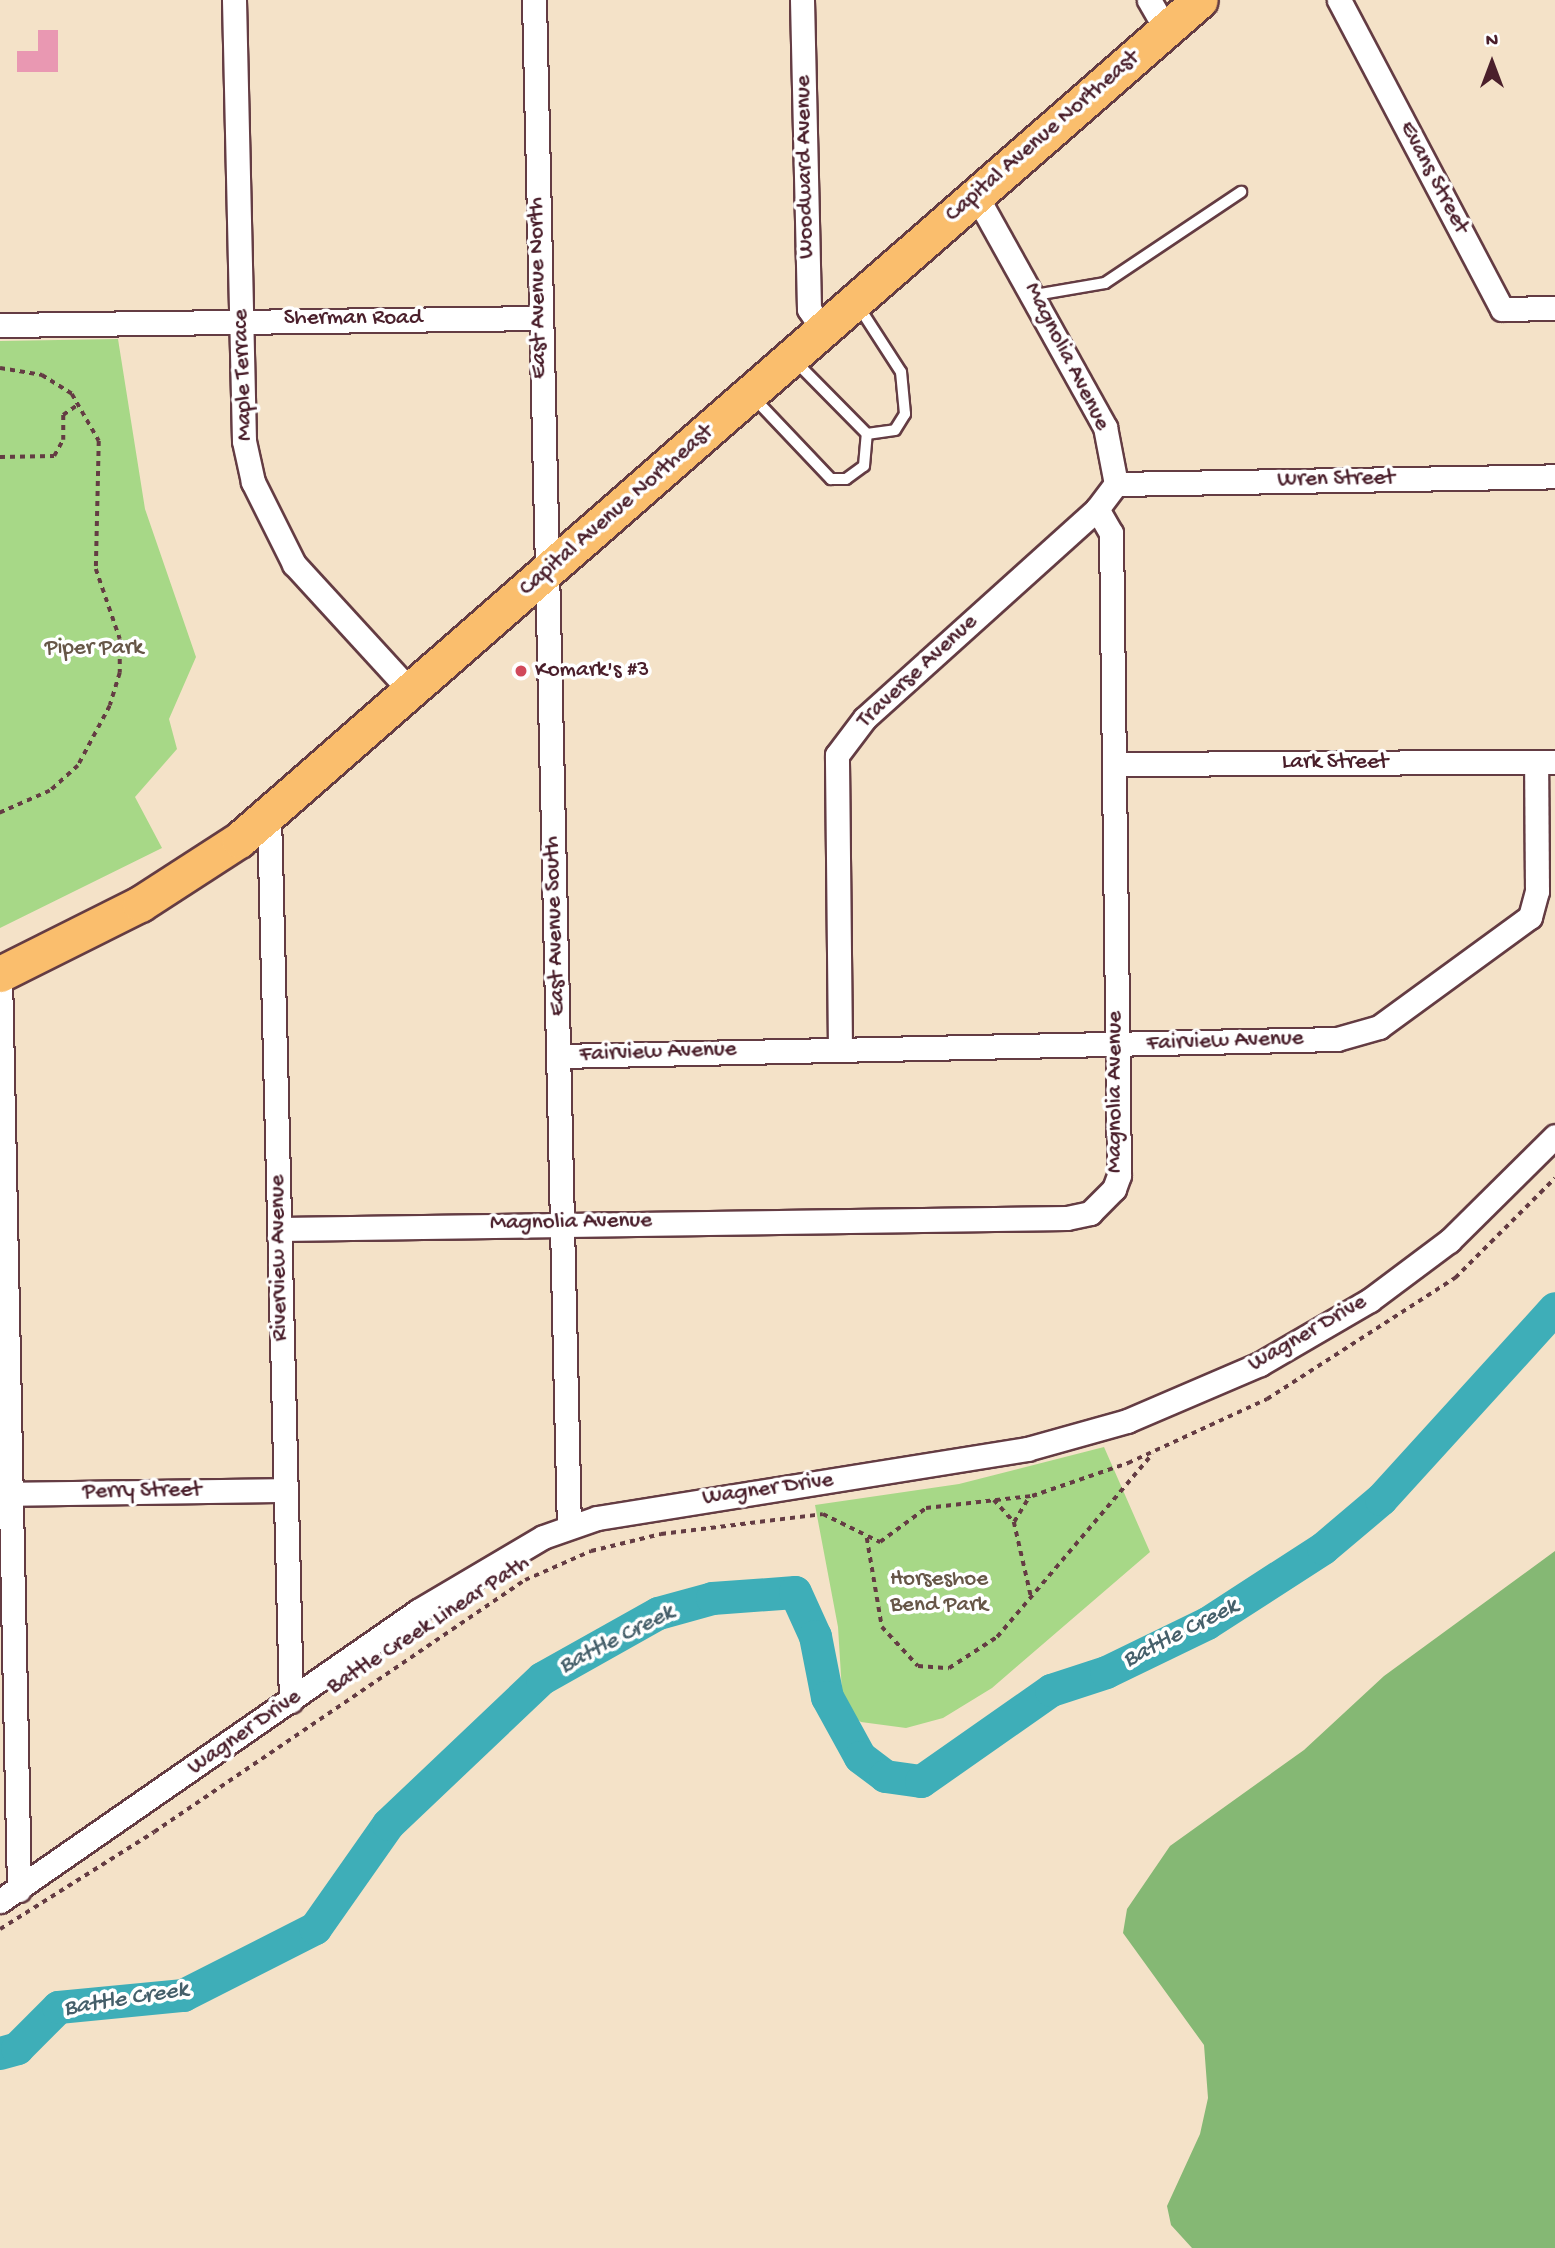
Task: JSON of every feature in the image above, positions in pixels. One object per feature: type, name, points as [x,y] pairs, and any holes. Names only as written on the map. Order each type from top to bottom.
[{"type":"main road","name":"Capital Avenue Northeast","points":[[0,974],[140,904],[269,815],[546,577],[976,195],[1157,14],[1200,0]]},
{"type":"street","name":"Maple Terrace","points":[[234,0],[244,440],[274,532],[294,564],[412,693]]},
{"type":"street","name":"East Avenue North","points":[[534,0],[546,577]]},
{"type":"street","name":"Woodward Avenue","points":[[802,0],[809,309],[824,330]]},
{"type":"street","name":"Evans Street","points":[[1339,0],[1502,309],[1555,308]]},
{"type":"street","name":"Magnolia Avenue","points":[[976,195],[1035,295],[1105,427],[1116,484]]},
{"type":"street","name":"Sherman Road","points":[[0,325],[539,317]]},
{"type":"street","name":"Wren Street","points":[[1116,484],[1555,476]]},
{"type":"street","points":[[1097,509],[1116,484]]},
{"type":"street","name":"Magnolia Avenue","points":[[279,1229],[561,1222],[1067,1218],[1090,1213],[1119,1175],[1111,533],[1097,509]]},
{"type":"street","name":"Traverse Avenue","points":[[840,1048],[837,755],[865,718],[1097,509]]},
{"type":"street","name":"East Avenue South","points":[[546,577],[569,1527]]},
{"type":"street","name":"Lark Street","points":[[1115,764],[1546,762]]},
{"type":"street","name":"Fairview Avenue","points":[[559,1056],[1337,1039],[1379,1027],[1530,917],[1537,891],[1546,762]]},
{"type":"street","name":"Riverview Avenue","points":[[269,815],[290,1701]]},
{"type":"street","points":[[0,974],[10,1895]]},
{"type":"street","name":"Wagner Drive","points":[[10,1895],[418,1611],[569,1527],[1027,1449],[1127,1421],[1260,1364],[1370,1300],[1449,1241],[1555,1136]]},
{"type":"street","name":"Perry Street","points":[[4,1494],[284,1490]]},
{"type":"lane","points":[[1035,295],[1105,284],[1241,192]]},
{"type":"lane","points":[[855,302],[883,338],[906,392],[905,414],[895,430],[867,434]]},
{"type":"lane","points":[[751,394],[831,479],[846,479],[864,466],[867,434],[792,358]]},
{"type":"path","points":[[0,368],[41,376],[79,404],[100,440],[96,569],[120,639],[120,673],[78,766],[50,791],[0,813]]},
{"type":"path","points":[[0,457],[54,456],[63,440],[63,415],[79,404]]},
{"type":"path","points":[[867,1538],[882,1627],[900,1654],[918,1666],[937,1671],[971,1659],[1031,1597],[1154,1452]]},
{"type":"path","points":[[1014,1522],[1030,1496]]},
{"type":"path","points":[[993,1499],[1014,1522],[1031,1597]]},
{"type":"path","name":"Battle Creek Linear Path","points":[[0,1929],[154,1832],[525,1580],[591,1551],[661,1534],[823,1514],[847,1525]]},
{"type":"green space","name":"Piper Park","points":[[118,339],[145,509],[196,657],[169,719],[177,749],[135,797],[162,848],[0,928],[0,341]]},
{"type":"green space","name":"Horseshoe Bend Park","points":[[1104,1447],[1150,1552],[992,1688],[943,1718],[906,1728],[861,1722],[843,1708],[838,1627],[815,1505],[959,1484]]},
{"type":"green space","points":[[1555,1551],[1555,2248],[1192,2248],[1171,2225],[1167,2206],[1200,2134],[1208,2098],[1204,2045],[1123,1933],[1127,1909],[1170,1846],[1304,1750],[1384,1676]]},
{"type":"building","points":[[38,30],[58,30],[58,72],[17,72],[17,51],[38,51]]},
{"type":"waterway","name":"Battle Creek","points":[[0,2053],[17,2048],[58,2007],[183,1995],[315,1928],[388,1824],[542,1678],[658,1613],[712,1598],[795,1592],[815,1636],[827,1697],[860,1757],[885,1776],[921,1781],[1051,1690],[1106,1672],[1207,1623],[1323,1548],[1381,1499],[1555,1308]]},
{"type":"place","name":"Komark's #3","points":[[521,671]]}]
